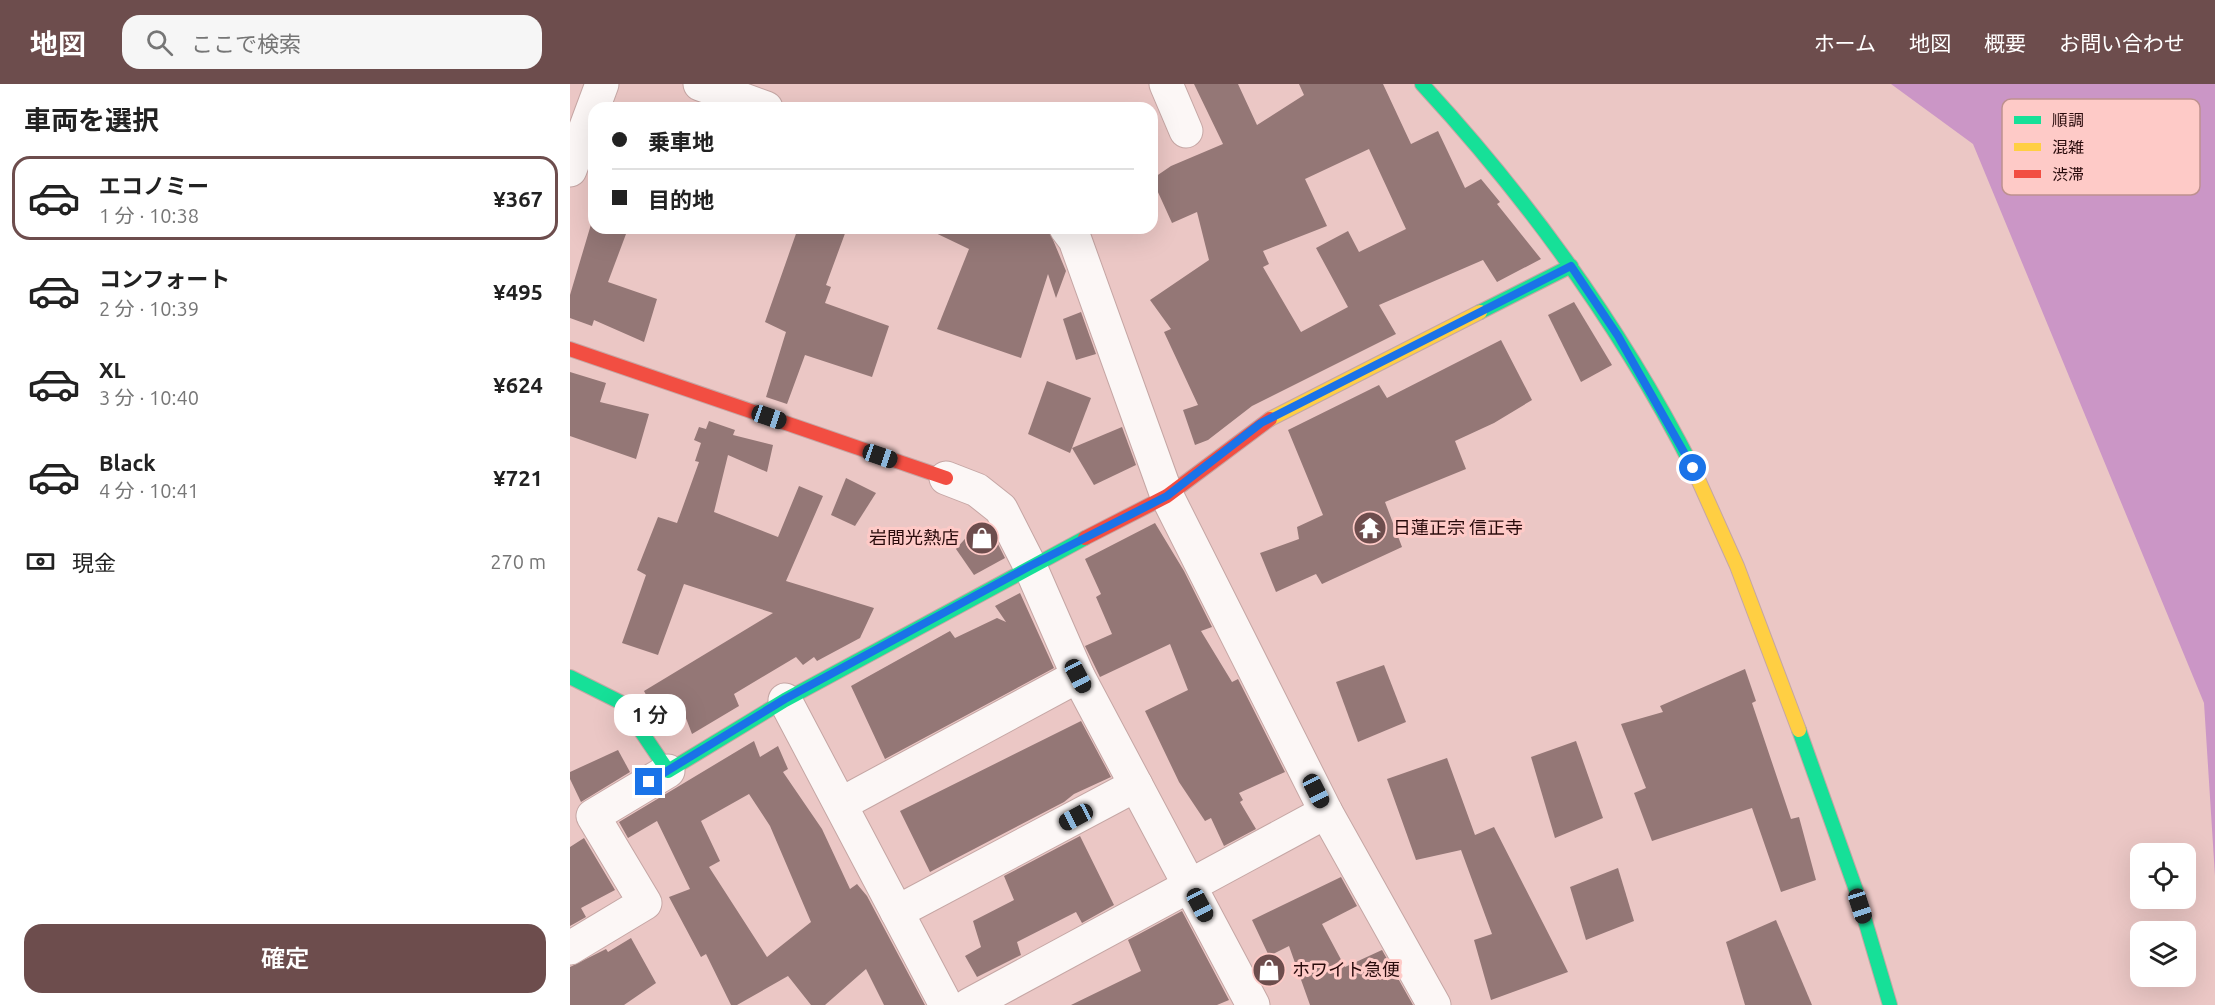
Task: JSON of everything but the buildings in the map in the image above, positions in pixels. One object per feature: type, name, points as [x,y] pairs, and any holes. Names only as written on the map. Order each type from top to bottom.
[{"type":"street","points":[[595,102],[602,84]]},
{"type":"street","points":[[700,84],[750,102]]},
{"type":"street","points":[[1166,84],[1186,131]]},
{"type":"street","points":[[1422,84],[1467,131],[1571,266],[1636,367],[1704,488],[1816,774],[1890,1005]]},
{"type":"street","points":[[570,170],[588,122]]},
{"type":"street","points":[[1070,234],[1075,240],[1167,496],[1326,812],[1434,1005]]},
{"type":"street","points":[[570,948],[645,903],[593,816],[785,699],[1030,566],[1167,496],[1261,423],[1571,266]]},
{"type":"street","points":[[570,349],[946,478],[977,490],[1001,509],[1030,566],[1078,676],[1252,1005]]},
{"type":"street","points":[[841,804],[1078,676]]},
{"type":"street","points":[[570,677],[622,704],[668,771]]},
{"type":"street","points":[[785,699],[946,1005]]},
{"type":"street","points":[[897,912],[1136,785]]},
{"type":"street","points":[[969,1005],[1326,812]]},
{"type":"shaded area","points":[[1891,84],[2215,84],[2215,876],[2204,703],[1973,144]]},
{"type":"traffic: fast","points":[[1422,84],[1499,173],[1571,267],[1635,365],[1693,468]]},
{"type":"traffic: fast","points":[[1480,312],[1571,266]]},
{"type":"traffic: fast","points":[[570,677],[622,703],[668,771],[785,700],[1085,538]]},
{"type":"traffic: fast","points":[[1799,730],[1856,890],[1890,1005]]},
{"type":"traffic: slow","points":[[1270,419],[1480,312]]},
{"type":"traffic: slow","points":[[1693,468],[1737,566],[1799,730]]},
{"type":"traffic: jam","points":[[570,349],[946,478]]},
{"type":"traffic: jam","points":[[1085,538],[1167,496],[1270,419]]},
{"type":"place","name":"日蓮正宗 信正寺","points":[[1370,528]]},
{"type":"place","name":"岩間光熱店","points":[[982,538]]},
{"type":"place","name":"ホワイト急便","points":[[1269,970]]},
{"type":"route","points":[[649,782],[785,699],[1030,566],[1167,496],[1261,423],[1571,266],[1618,336],[1693,468]]}]
